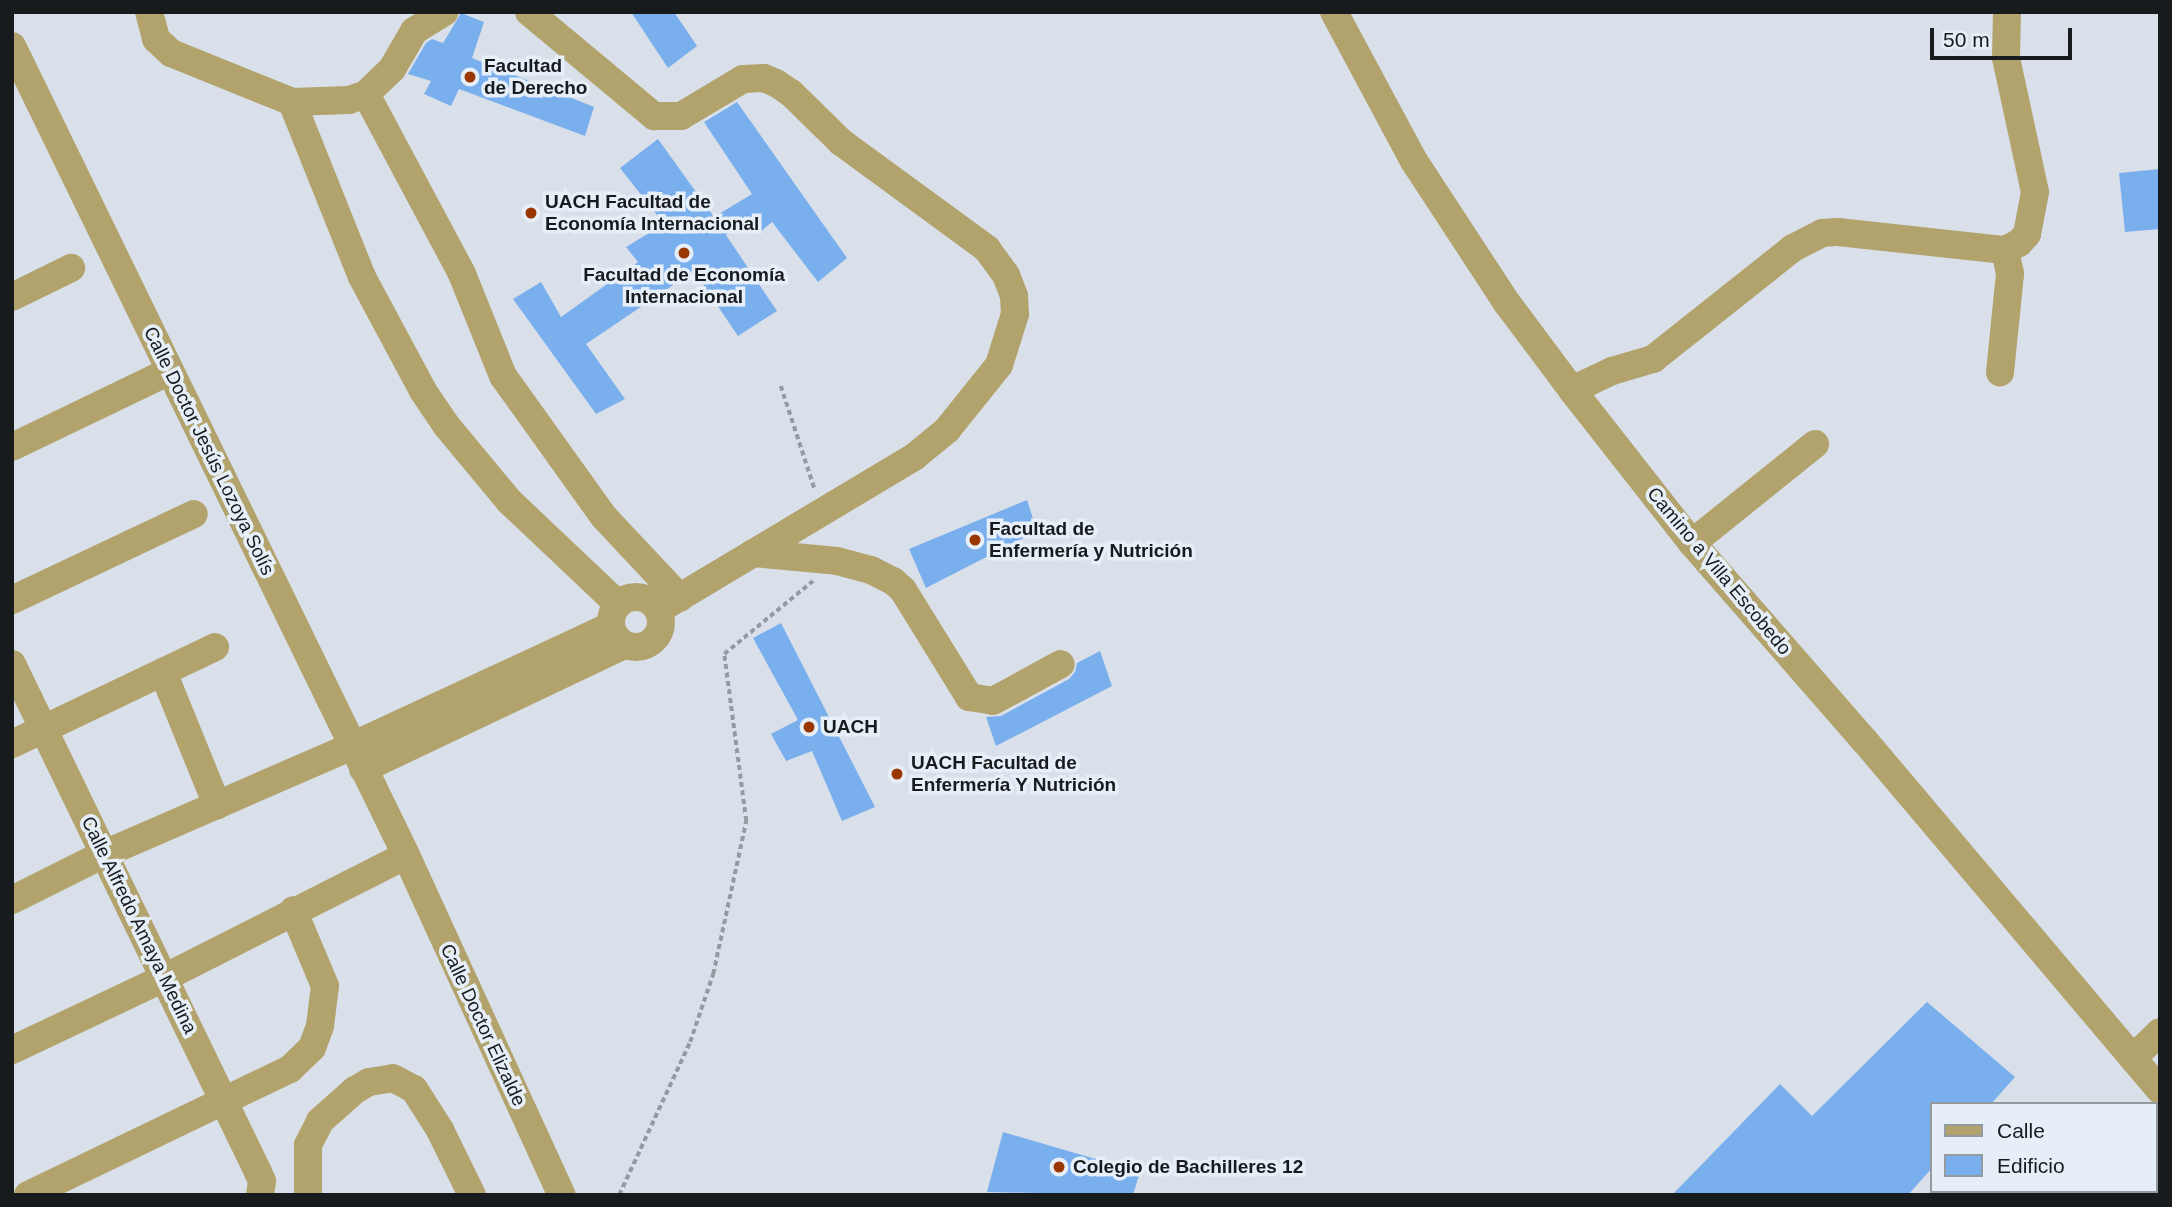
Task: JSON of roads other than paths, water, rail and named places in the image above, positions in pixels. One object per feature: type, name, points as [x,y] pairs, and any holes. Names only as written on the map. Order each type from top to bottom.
[{"type":"street","points":[[149,12],[156,39],[172,53],[292,102],[349,100],[366,94],[392,69],[414,31],[445,12]]},
{"type":"street","points":[[12,900],[104,854],[218,804],[358,757],[618,625],[631,597],[640,597],[654,604],[669,604],[821,510],[914,457],[947,430],[989,382],[1005,351],[1015,314],[1011,286],[999,262],[952,222],[841,142],[791,93],[776,83],[764,78],[743,79],[733,82],[681,116],[654,116],[529,12]]},
{"type":"street","name":"Camino a Villa Escobedo","points":[[1334,12],[1414,161],[1507,303],[1572,390],[1692,543],[1864,740],[2160,1090]]},
{"type":"street","points":[[1572,390],[1612,371],[1653,359],[1793,248],[1822,233],[1859,232],[2005,250],[2019,243],[2027,234],[2035,192],[2006,58],[2007,12]]},
{"type":"street","name":"Calle Doctor Jesús Lozoya Solís","points":[[12,46],[405,855]]},
{"type":"street","points":[[366,94],[462,274],[503,376],[669,604]]},
{"type":"street","points":[[292,102],[362,276],[423,391],[446,425],[509,501],[640,647],[654,640],[669,604]]},
{"type":"street","points":[[2000,372],[2010,274],[2005,250]]},
{"type":"street","points":[[12,298],[71,268]]},
{"type":"street","points":[[12,447],[170,371]]},
{"type":"street","points":[[1692,543],[1815,444]]},
{"type":"street","points":[[12,600],[194,514]]},
{"type":"street","points":[[753,553],[838,561],[886,576],[903,590],[969,697],[993,701],[1061,664]]},
{"type":"street","points":[[12,744],[215,648]]},
{"type":"street","name":"Calle Alfredo Amaya Medina","points":[[12,664],[258,1172],[261,1191]]},
{"type":"street","points":[[163,672],[218,804]]},
{"type":"street","points":[[12,1050],[164,978],[405,855]]},
{"type":"street","name":"Calle Doctor Elizalde","points":[[405,855],[562,1195]]},
{"type":"street","points":[[28,1195],[290,1069],[312,1048],[324,1008],[324,978],[293,910]]},
{"type":"street","points":[[2133,1058],[2160,1032]]},
{"type":"street","points":[[308,1195],[308,1145],[320,1121],[355,1090],[369,1082],[393,1078],[414,1088],[440,1130],[472,1195]]},
{"type":"place","name":"Facultad de Derecho","points":[[470,77]]},
{"type":"place","name":"UACH Facultad de Economía Internacional","points":[[531,213]]},
{"type":"place","name":"Facultad de Economía Internacional","points":[[684,253]]},
{"type":"place","name":"Facultad de Enfermería y Nutrición","points":[[975,540]]},
{"type":"place","name":"UACH","points":[[809,727]]},
{"type":"place","name":"UACH Facultad de Enfermería Y Nutrición","points":[[897,774]]},
{"type":"place","name":"Colegio de Bachilleres 12","points":[[1059,1167]]}]
